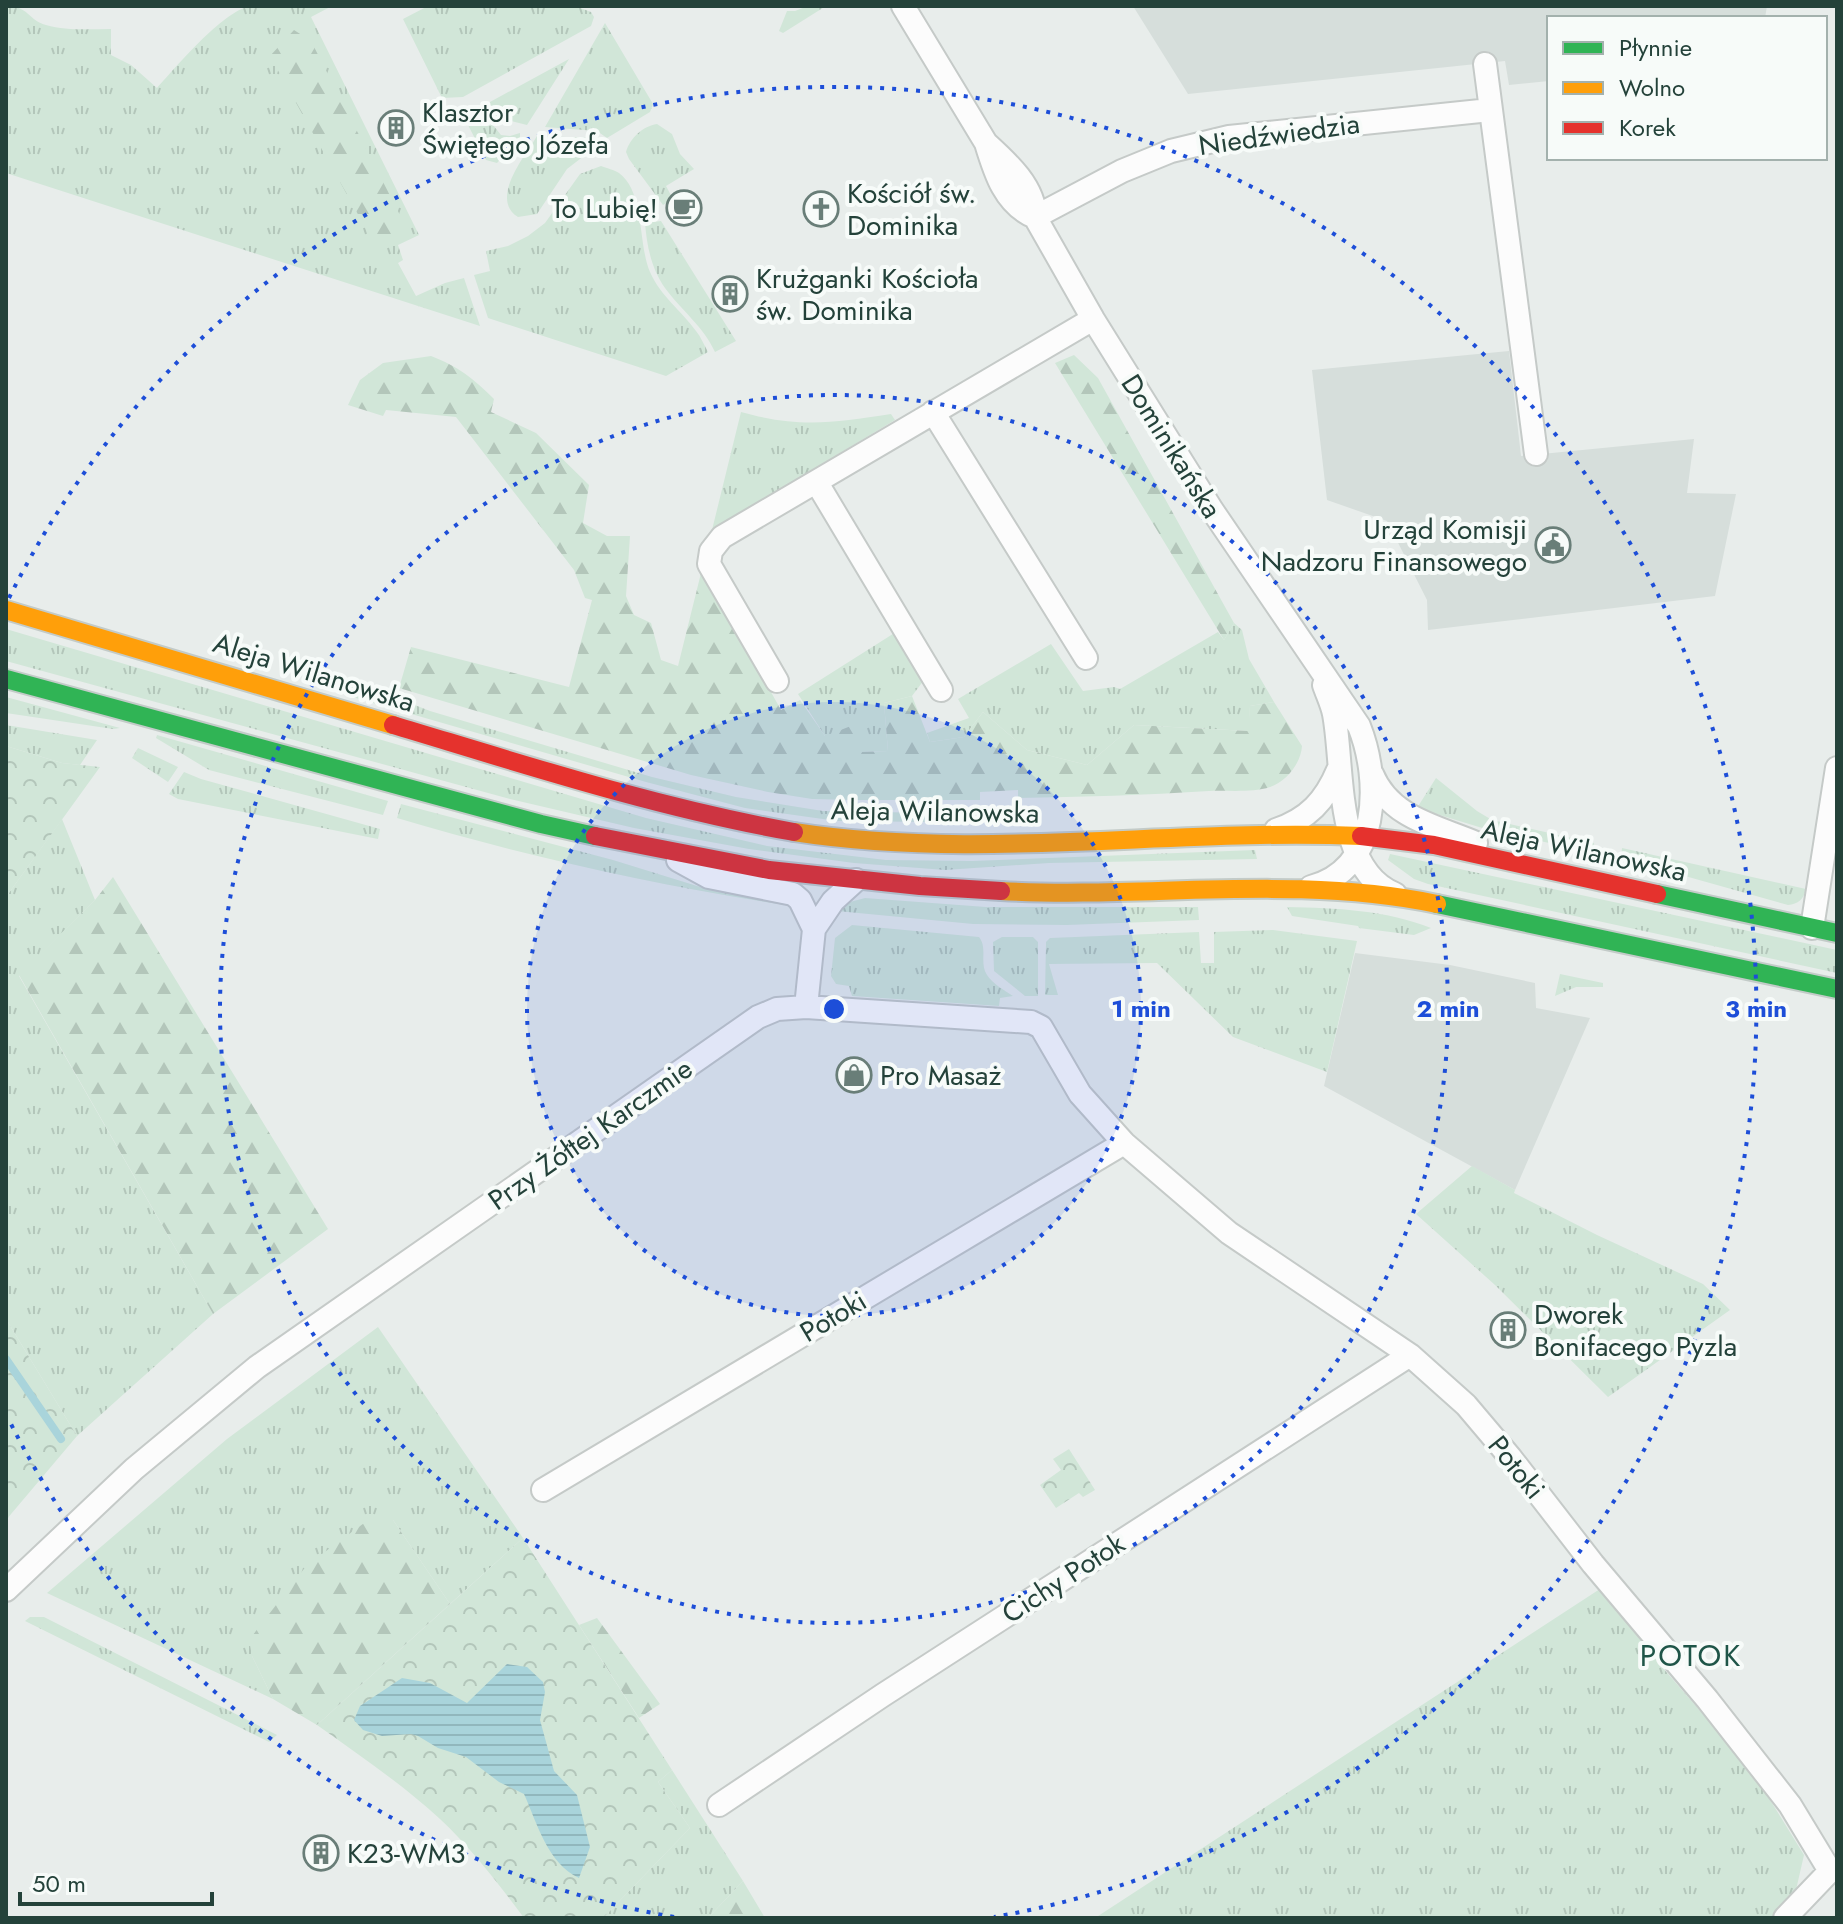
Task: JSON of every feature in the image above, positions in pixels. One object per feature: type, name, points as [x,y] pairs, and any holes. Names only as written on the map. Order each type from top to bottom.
[{"type":"main road","name":"Aleja Wilanowska","points":[[6,610],[617,792],[707,816],[822,838],[904,844],[995,844],[1266,834],[1358,842],[1418,842],[1837,933]]},
{"type":"main road","points":[[6,679],[541,824],[769,870],[856,880],[1022,892],[1295,889],[1407,898],[1837,989]]},
{"type":"street","name":"Dominikańska","points":[[903,6],[986,143],[993,167],[1010,200],[1020,211],[1035,217],[1093,319],[1212,510],[1359,726],[1368,752],[1371,801],[1358,842]]},
{"type":"street","points":[[1485,64],[1536,454]]},
{"type":"street","name":"Niedźwiedzia","points":[[1035,217],[1122,171],[1171,151],[1229,137],[1490,110]]},
{"type":"street","points":[[777,681],[709,564],[711,551],[722,537],[1093,319]]},
{"type":"street","points":[[933,412],[1086,658]]},
{"type":"street","points":[[817,483],[941,690]]},
{"type":"street","name":"Dominikańska","points":[[1319,668],[1334,714],[1338,770],[1358,842],[1376,883],[1407,898]]},
{"type":"street","points":[[1812,928],[1837,768]]},
{"type":"street","name":"Dominikańska","points":[[1370,769],[1378,789],[1404,814],[1512,862]]},
{"type":"street","points":[[1266,834],[1295,822],[1322,802],[1338,770]]},
{"type":"street","points":[[1295,889],[1320,885],[1342,873],[1358,842]]},
{"type":"street","points":[[667,851],[709,877],[793,894],[800,900],[814,929]]},
{"type":"street","points":[[806,1007],[814,929],[833,901],[856,880]]},
{"type":"street","name":"Potoki","points":[[806,1007],[1036,1023],[1050,1039],[1080,1094],[1124,1143],[1229,1233],[1410,1355],[1466,1405],[1593,1564],[1707,1699],[1790,1805],[1833,1870]]},
{"type":"street","name":"Przy Żółtej Karczmie","points":[[6,1590],[134,1469],[257,1367],[758,1017],[777,1009],[806,1007]]},
{"type":"street","name":"Potoki","points":[[543,1490],[1124,1143]]},
{"type":"street","name":"Cichy Potok","points":[[719,1805],[938,1659],[1410,1355]]},
{"type":"street","points":[[1785,1918],[1833,1870]]},
{"type":"shaded area","points":[[1133,6],[1767,6],[1765,16],[1547,16],[1547,81],[1509,85],[1505,61],[1188,94]]},
{"type":"shaded area","points":[[1509,351],[1521,456],[1694,439],[1687,493],[1736,494],[1715,596],[1428,630],[1427,600],[1387,521],[1327,500],[1312,370]]},
{"type":"shaded area","points":[[1355,953],[1450,965],[1535,983],[1536,1008],[1590,1018],[1515,1190],[1324,1086]]},
{"type":"green space","points":[[268,4],[332,6],[311,17],[419,235],[398,245],[403,260],[398,263],[416,296],[464,278],[480,326],[6,173],[6,6],[19,8],[40,23],[54,27],[111,29],[111,55],[131,65],[157,88],[200,41],[239,10]]},
{"type":"green space","points":[[428,6],[575,6],[591,12],[594,17],[591,26],[463,97],[442,98],[403,19]]},
{"type":"green space","points":[[826,6],[783,33],[779,31],[787,11]]},
{"type":"green space","points":[[605,23],[653,104],[650,112],[607,138],[597,131],[545,127]]},
{"type":"green space","points":[[294,30],[311,41],[404,223],[391,243],[375,245],[270,56]]},
{"type":"green space","points":[[569,59],[527,125],[479,113],[479,108]]},
{"type":"green space","points":[[472,119],[493,125],[501,135],[520,133],[520,138],[497,163],[486,160],[468,125]]},
{"type":"green space","points":[[657,124],[672,134],[680,154],[694,169],[666,186],[673,199],[663,205],[626,152],[638,134]]},
{"type":"green space","points":[[537,136],[596,138],[602,142],[567,169],[537,214],[518,217],[510,209],[508,189]]},
{"type":"green space","points":[[601,166],[617,172],[627,182],[637,206],[650,272],[660,289],[698,333],[708,352],[666,376],[488,318],[474,275],[490,271],[486,251],[508,246],[528,236],[545,223],[580,174]]},
{"type":"green space","points":[[661,221],[736,341],[715,352],[656,273],[645,223]]},
{"type":"green space","points":[[1074,355],[1098,378],[1234,623],[1224,640],[1055,363]]},
{"type":"green space","points":[[431,356],[472,379],[494,399],[491,412],[536,433],[589,485],[583,523],[607,536],[630,536],[626,596],[634,615],[651,623],[661,660],[678,666],[702,569],[781,710],[800,700],[825,736],[851,726],[861,752],[888,751],[884,703],[912,696],[930,742],[964,737],[983,712],[1027,750],[1087,765],[1134,725],[1248,731],[1250,706],[1274,702],[1302,746],[1299,759],[1282,780],[1255,790],[1018,798],[1018,790],[980,792],[980,800],[812,799],[691,775],[399,688],[411,647],[569,687],[592,600],[585,598],[574,570],[456,417],[386,410],[383,416],[348,405],[360,380],[383,363]]},
{"type":"green space","points":[[741,412],[798,422],[833,422],[891,414],[895,420],[712,530]]},
{"type":"green space","points":[[1234,623],[1242,630],[1249,659],[1274,702],[1250,706],[1249,731],[1134,725],[1087,765],[1027,750],[983,712],[964,737],[930,742],[927,733],[969,718],[958,699],[1051,644],[1083,691],[1120,689],[1218,632],[1224,640]]},
{"type":"green space","points":[[6,629],[646,818],[767,846],[886,860],[972,861],[1255,850],[1257,859],[1049,863],[945,870],[854,863],[749,849],[634,828],[510,799],[6,661]]},
{"type":"green space","points":[[896,632],[924,680],[912,696],[884,703],[888,751],[861,752],[825,736],[798,694]]},
{"type":"green space","points":[[344,677],[430,711],[652,777],[736,797],[823,811],[933,813],[931,822],[837,821],[745,808],[356,698],[342,689]]},
{"type":"green space","points":[[6,697],[120,728],[6,713]]},
{"type":"green space","points":[[6,725],[97,740],[80,765],[62,763],[6,746]]},
{"type":"green space","points":[[157,735],[388,801],[383,815],[209,770],[156,738]]},
{"type":"green space","points":[[6,746],[62,763],[100,767],[6,897]]},
{"type":"green space","points":[[138,748],[178,767],[168,782],[132,758]]},
{"type":"green space","points":[[184,772],[380,829],[378,839],[178,799],[169,794]]},
{"type":"green space","points":[[1436,778],[1492,820],[1594,843],[1593,850],[1492,831],[1417,808]]},
{"type":"green space","points":[[401,804],[613,860],[710,890],[785,901],[791,906],[641,879],[495,845],[397,818]]},
{"type":"green space","points":[[62,819],[95,900],[19,976],[213,1314],[77,1436],[6,1319],[6,897]]},
{"type":"green space","points":[[1622,848],[1806,889],[1800,900],[1788,905],[1621,858]]},
{"type":"green space","points":[[1390,854],[1837,950],[1837,973],[1428,884],[1414,879],[1388,860]]},
{"type":"green space","points":[[113,877],[328,1229],[213,1314],[19,975],[95,900]]},
{"type":"green space","points":[[865,898],[986,907],[1198,907],[1199,920],[1067,925],[973,924],[837,911],[850,902]]},
{"type":"green space","points":[[1287,907],[1378,914],[1431,928],[1414,935],[1359,928],[1292,916]]},
{"type":"green space","points":[[852,925],[979,937],[987,975],[1013,996],[1000,998],[999,1006],[852,996],[849,986],[836,984],[831,976],[835,938]]},
{"type":"green space","points":[[1273,930],[1357,941],[1327,1072],[1233,1037],[1157,963],[1049,964],[1058,995],[1045,995],[1046,942],[1050,938],[1199,932],[1201,963],[1214,963],[1214,932]]},
{"type":"green space","points":[[1002,937],[1033,937],[1038,942],[1038,996],[1025,996],[994,971],[993,942]]},
{"type":"green space","points":[[1560,974],[1603,983],[1603,987],[1576,987],[1555,996]]},
{"type":"green space","points":[[1472,1166],[1515,1190],[1514,1193],[1703,1284],[1730,1310],[1608,1397],[1495,1285],[1416,1214]]},
{"type":"green space","points":[[6,1319],[77,1436],[6,1520]]},
{"type":"green space","points":[[378,1327],[523,1538],[450,1604],[393,1520],[252,1656],[273,1699],[47,1593],[227,1439]]},
{"type":"green space","points":[[1069,1449],[1095,1490],[1083,1497],[1079,1493],[1056,1508],[1040,1485],[1061,1470],[1053,1459]]},
{"type":"green space","points":[[371,1518],[393,1520],[450,1604],[317,1725],[273,1699],[252,1656],[249,1640],[307,1565]]},
{"type":"green space","points":[[523,1538],[672,1770],[658,1782],[690,1828],[603,1918],[524,1918],[474,1854],[440,1819],[317,1725]]},
{"type":"green space","points":[[1603,1587],[1662,1667],[1767,1795],[1804,1855],[1796,1890],[1771,1918],[1095,1918]]},
{"type":"green space","points":[[30,1617],[44,1617],[277,1735],[269,1742],[25,1621]]},
{"type":"green space","points":[[597,1618],[660,1704],[639,1718],[579,1625]]},
{"type":"green space","points":[[672,1770],[743,1881],[708,1918],[603,1918],[690,1828],[658,1782]]},
{"type":"green space","points":[[743,1881],[765,1918],[708,1918]]},
{"type":"water","points":[[507,1664],[527,1667],[543,1682],[545,1692],[540,1720],[554,1771],[577,1795],[590,1847],[579,1878],[568,1872],[551,1853],[524,1794],[499,1782],[466,1757],[438,1748],[418,1736],[382,1736],[363,1730],[354,1720],[360,1706],[402,1678],[430,1683],[467,1703]]},
{"type":"waterway","points":[[6,1359],[61,1439]]},
{"type":"traffic: fast","points":[[6,679],[595,836]]},
{"type":"traffic: fast","points":[[1657,894],[1837,933]]},
{"type":"traffic: fast","points":[[1437,904],[1837,989]]},
{"type":"traffic: slow","points":[[6,610],[393,725]]},
{"type":"traffic: slow","points":[[794,832],[935,844],[1219,836],[1361,836]]},
{"type":"traffic: slow","points":[[1001,891],[1329,890],[1437,904]]},
{"type":"traffic: jam","points":[[393,725],[642,798],[794,832]]},
{"type":"traffic: jam","points":[[595,836],[769,870],[1001,891]]},
{"type":"traffic: jam","points":[[1361,836],[1434,845],[1657,894]]},
{"type":"place","name":"Klasztor Świętego Józefa","points":[[396,128]]},
{"type":"place","name":"To Lubię!","points":[[684,208]]},
{"type":"place","name":"Kościół św. Dominika","points":[[821,209]]},
{"type":"place","name":"Krużganki Kościoła św. Dominika","points":[[730,294]]},
{"type":"place","name":"Urząd Komisji Nadzoru Finansowego","points":[[1553,545]]},
{"type":"place","name":"Pro Masaż","points":[[854,1075]]},
{"type":"place","name":"Dworek Bonifacego Pyzla","points":[[1508,1330]]},
{"type":"place","name":"K23-WM3","points":[[321,1853]]},
{"type":"district","name":"POTOK","points":[[1691,1656]]}]
